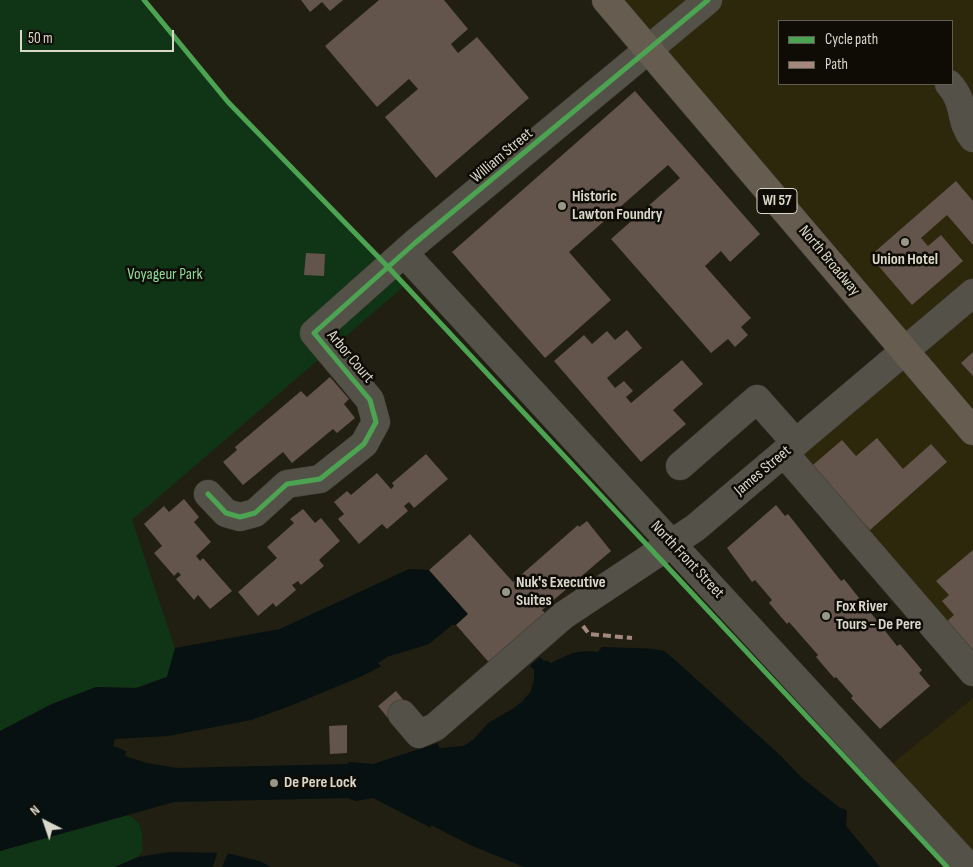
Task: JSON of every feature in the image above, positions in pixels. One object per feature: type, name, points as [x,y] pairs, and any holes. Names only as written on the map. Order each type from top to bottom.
[{"type":"main road","name":"North Broadway","points":[[606,0],[973,432]]},
{"type":"street","name":"William Street","points":[[314,334],[404,253],[708,0]]},
{"type":"street","points":[[951,85],[959,95],[966,129],[973,138]]},
{"type":"street","name":"North Front Street","points":[[404,253],[969,867]]},
{"type":"street","name":"James Street","points":[[402,714],[419,734],[435,727],[539,636],[592,595],[695,528],[973,293]]},
{"type":"street","name":"Arbor Court","points":[[208,494],[226,513],[240,517],[255,513],[287,484],[320,479],[364,444],[376,422],[370,400],[314,334]]},
{"type":"street","points":[[680,466],[757,399],[790,448],[864,545],[973,672]]},
{"type":"shaded area","points":[[606,0],[973,0],[973,672],[784,453],[905,351]]},
{"type":"shaded area","points":[[409,569],[429,570],[468,614],[456,625],[463,633],[451,636],[426,653],[390,659],[382,666],[360,677],[251,720],[168,736],[115,739],[113,746],[126,751],[125,756],[147,763],[177,768],[347,764],[349,762],[373,764],[438,743],[440,748],[466,745],[488,723],[522,702],[531,690],[533,670],[530,666],[540,657],[544,661],[578,651],[606,646],[648,648],[664,651],[721,697],[801,775],[847,811],[846,826],[880,867],[520,867],[470,848],[373,798],[356,801],[347,798],[174,802],[0,851],[0,731],[52,704],[96,687],[136,688],[167,677],[175,648],[280,629]]},
{"type":"shaded area","points":[[973,698],[973,867],[882,772]]},
{"type":"shaded area","points":[[170,852],[227,853],[284,867],[115,867],[138,857]]},
{"type":"green space","name":"Voyageur Park","points":[[0,0],[144,0],[228,102],[388,267],[403,287],[132,520],[175,648],[167,677],[136,688],[96,687],[52,704],[0,731]]},
{"type":"green space","points":[[128,815],[137,821],[140,826],[143,851],[138,857],[115,867],[0,867],[0,851]]},
{"type":"pier","points":[[452,625],[456,625],[464,635],[452,638],[426,655],[391,661],[383,668],[378,663],[387,657],[429,644]]},
{"type":"pier","points":[[599,643],[665,649],[723,695],[760,728],[803,773],[849,809],[840,808],[801,777],[781,756],[663,649],[602,647],[598,652],[572,653],[551,663],[540,657],[541,655],[544,657],[558,656],[584,645]]},
{"type":"pier","points":[[530,666],[534,670],[534,680],[530,693],[514,708],[488,723],[474,739],[463,746],[440,748],[438,744],[440,743],[446,746],[464,743],[486,721],[520,700],[528,689]]},
{"type":"pier","points":[[431,825],[470,845],[524,867],[512,867],[469,850],[430,829]]},
{"type":"pier","points":[[218,850],[263,853],[287,867],[271,867],[260,861],[228,853],[222,867],[213,867]]},
{"type":"building","points":[[301,0],[343,0],[330,11],[322,2],[310,12]]},
{"type":"building","points":[[379,0],[444,0],[468,29],[451,44],[458,53],[477,37],[529,98],[436,178],[385,117],[418,89],[409,79],[377,107],[325,46]]},
{"type":"building","name":"Historic Lawton Foundry","points":[[635,91],[760,234],[730,262],[721,251],[705,266],[751,318],[741,327],[748,335],[735,347],[728,339],[711,353],[611,239],[680,178],[668,165],[569,252],[611,300],[545,358],[452,252]]},
{"type":"building","name":"Union Hotel","points":[[956,181],[973,201],[973,245],[947,215],[921,238],[928,246],[941,235],[963,261],[912,305],[870,256]]},
{"type":"building","points":[[306,253],[325,254],[324,276],[304,275]]},
{"type":"building","points":[[627,330],[642,348],[607,378],[615,388],[624,381],[633,391],[626,397],[631,403],[682,360],[703,384],[673,410],[686,424],[641,462],[554,361],[584,335],[592,344],[607,331],[615,340]]},
{"type":"building","points":[[973,352],[973,376],[961,363]]},
{"type":"building","points":[[330,377],[349,399],[344,404],[355,418],[337,433],[333,429],[292,463],[283,452],[243,485],[223,462],[237,450],[235,447],[301,391],[307,397]]},
{"type":"building","points":[[877,438],[903,469],[931,444],[947,462],[870,530],[853,512],[848,517],[807,470],[842,440],[856,456]]},
{"type":"building","points":[[426,454],[448,479],[414,508],[409,502],[404,506],[408,511],[387,529],[382,524],[359,544],[338,519],[344,514],[334,502],[347,491],[351,495],[377,473],[391,489],[394,486],[392,483]]},
{"type":"building","points":[[184,499],[199,517],[194,522],[211,542],[196,556],[200,561],[203,558],[232,591],[210,609],[198,595],[194,600],[176,579],[181,575],[178,572],[174,576],[154,553],[162,546],[144,524],[164,506],[169,512]]},
{"type":"building","name":"Fox River Tours - De Pere","points":[[776,505],[785,516],[788,514],[841,581],[844,579],[897,646],[900,644],[922,670],[919,673],[930,686],[880,729],[851,698],[853,696],[816,657],[818,655],[789,622],[787,624],[769,603],[772,600],[755,580],[752,582],[727,548]]},
{"type":"building","points":[[303,509],[315,523],[321,518],[340,541],[319,560],[324,566],[301,585],[298,581],[292,585],[296,590],[276,607],[273,603],[258,616],[238,592],[277,558],[267,547],[294,523],[290,519]]},
{"type":"building","name":"Nuk's Executive Suites","points":[[587,521],[611,551],[542,610],[550,618],[493,667],[456,625],[468,614],[429,570],[470,534],[513,582],[578,525],[579,527]]},
{"type":"building","points":[[973,550],[973,660],[959,642],[963,639],[947,621],[954,615],[942,601],[949,595],[936,581]]},
{"type":"building","points":[[396,691],[410,708],[392,723],[378,706]]},
{"type":"building","points":[[347,725],[347,753],[330,754],[329,726]]},
{"type":"marked path","points":[[583,626],[589,634],[632,638]]},
{"type":"cycle path","points":[[144,0],[228,102],[388,267],[947,867]]},
{"type":"cycle path","points":[[208,494],[226,513],[240,517],[255,513],[287,484],[320,479],[364,444],[376,422],[370,400],[314,333],[415,243],[708,0]]},
{"type":"place","name":"Historic Lawton Foundry","points":[[562,206]]},
{"type":"place","name":"Union Hotel","points":[[905,242]]},
{"type":"place","name":"Nuk's Executive Suites","points":[[506,592]]},
{"type":"place","name":"Fox River Tours - De Pere","points":[[826,616]]},
{"type":"place","name":"De Pere Lock","points":[[274,783]]}]
